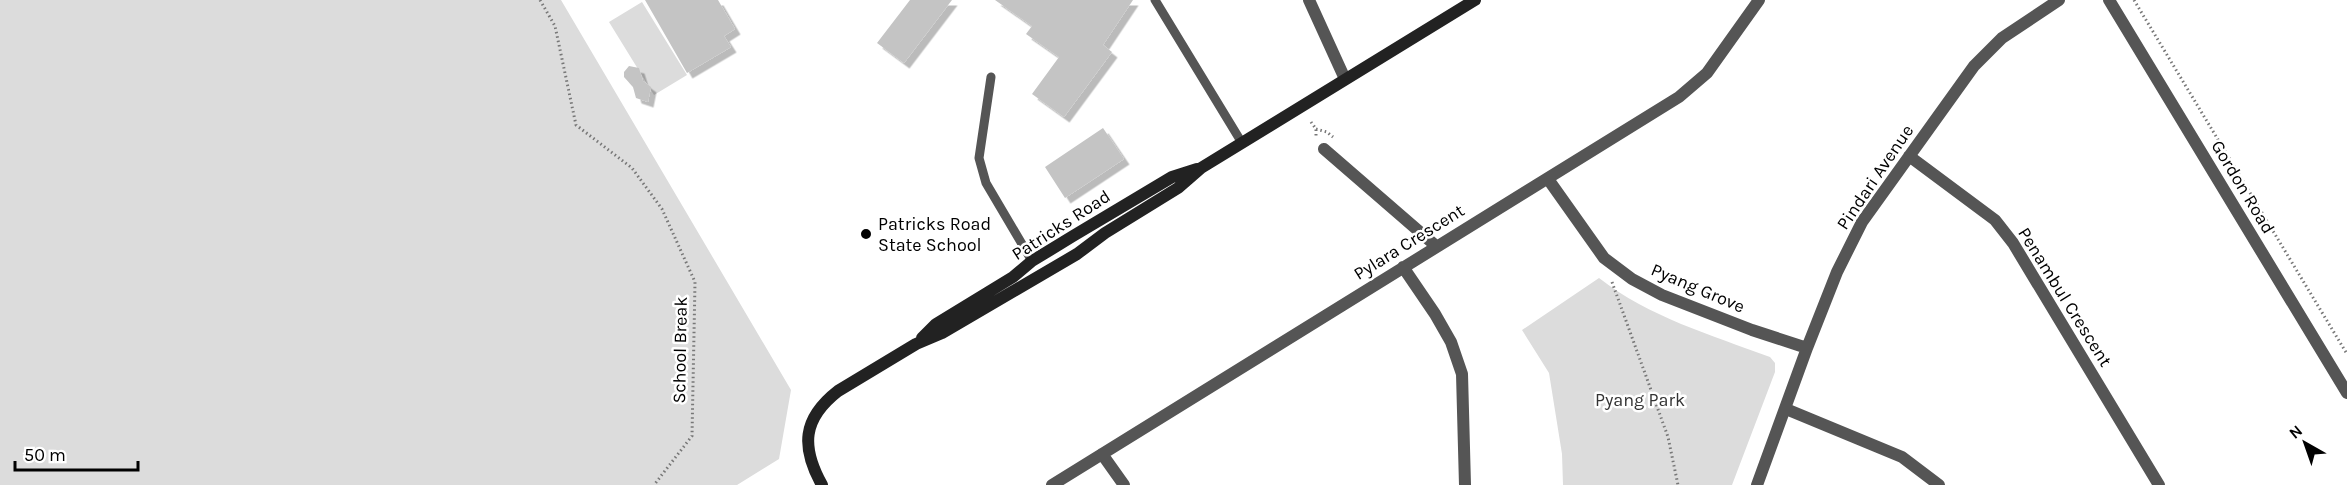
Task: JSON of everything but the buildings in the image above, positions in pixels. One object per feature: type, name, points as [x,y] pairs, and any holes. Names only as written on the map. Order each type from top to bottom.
[{"type":"main road","name":"Patricks Road","points":[[822,485],[808,457],[808,430],[814,416],[826,401],[916,344],[942,333],[1069,259],[1105,233],[1178,188],[1201,168],[1475,0]]},
{"type":"main road","name":"Patricks Road","points":[[916,344],[936,324],[1013,277],[1032,261],[1172,177],[1201,168]]},
{"type":"street","points":[[1309,0],[1345,79]]},
{"type":"street","name":"Pylara Crescent","points":[[1052,485],[1679,97],[1707,73],[1759,0]]},
{"type":"street","name":"Pindari Avenue","points":[[1757,485],[1807,348],[1838,272],[1862,222],[1974,66],[2002,38],[2058,0]]},
{"type":"street","name":"Gordon Road","points":[[2109,0],[2347,393]]},
{"type":"street","points":[[1324,149],[1436,246]]},
{"type":"street","name":"Penambul Crescent","points":[[1909,156],[1995,220],[2013,243],[2159,485]]},
{"type":"street","name":"Pyang Grove","points":[[1548,179],[1604,258],[1632,279],[1662,295],[1752,330],[1807,348]]},
{"type":"street","points":[[1403,267],[1451,342],[1462,374],[1465,485]]},
{"type":"street","points":[[1786,409],[1902,457],[1939,485]]},
{"type":"street","points":[[1102,454],[1124,485]]},
{"type":"lane","points":[[1155,0],[1242,144]]},
{"type":"lane","points":[[991,77],[979,158],[986,183],[1032,261]]},
{"type":"path","name":"School Break","points":[[540,0],[555,26],[576,125],[632,168],[662,209],[694,282],[692,436],[654,485]]},
{"type":"path","points":[[2134,0],[2347,354]]},
{"type":"path","points":[[1316,129],[1327,132],[1337,140]]},
{"type":"path","points":[[1604,258],[1668,437],[1678,485]]},
{"type":"green space","points":[[0,0],[561,0],[791,390],[779,459],[737,485],[0,485]]},
{"type":"green space","points":[[642,2],[687,75],[654,95],[609,22]]},
{"type":"green space","name":"Pyang Park","points":[[1599,278],[1639,304],[1703,333],[1770,357],[1775,363],[1775,372],[1732,485],[1563,485],[1562,454],[1549,373],[1522,330]]},
{"type":"place","name":"Patricks Road State School","points":[[866,234]]}]
